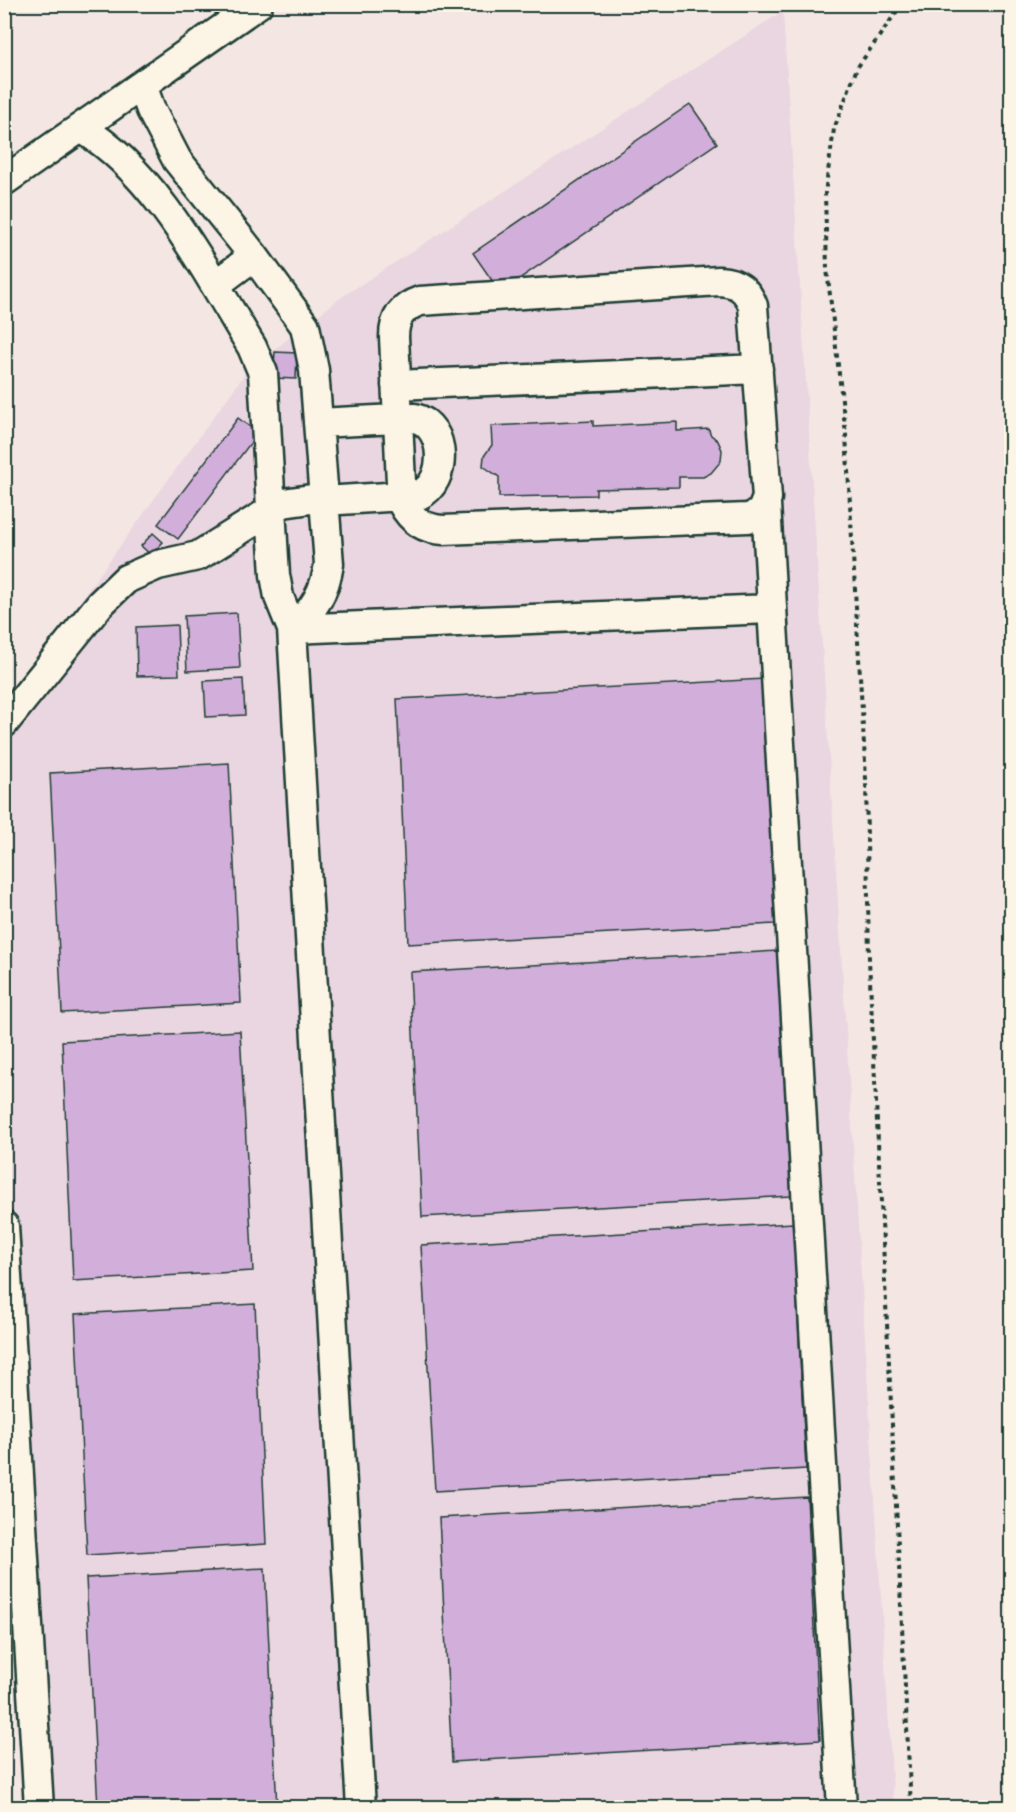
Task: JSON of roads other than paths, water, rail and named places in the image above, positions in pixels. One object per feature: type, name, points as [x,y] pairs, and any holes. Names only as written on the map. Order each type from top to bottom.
[{"type":"lane","points":[[4,181],[258,4]]},
{"type":"lane","points":[[142,85],[151,110],[177,160],[254,256],[305,326],[314,370],[328,564],[326,579],[314,607],[292,629]]},
{"type":"lane","points":[[81,128],[116,153],[146,183],[214,285],[260,361],[265,392],[271,510],[279,597],[292,629],[361,1808]]},
{"type":"lane","points":[[214,285],[254,256]]},
{"type":"lane","points":[[766,504],[761,513],[748,518],[443,531],[434,530],[416,522],[407,513],[402,496],[394,329],[400,314],[412,304],[719,281],[739,285],[750,299],[758,369],[766,504],[770,609],[842,1808]]},
{"type":"lane","points":[[396,385],[758,369]]},
{"type":"lane","points":[[4,723],[112,590],[141,571],[198,556],[271,510],[297,500],[324,501],[419,495],[432,487],[437,480],[440,461],[437,441],[429,425],[415,418],[318,423]]},
{"type":"lane","points":[[292,629],[770,609]]},
{"type":"lane","points":[[4,1226],[39,1808]]}]
